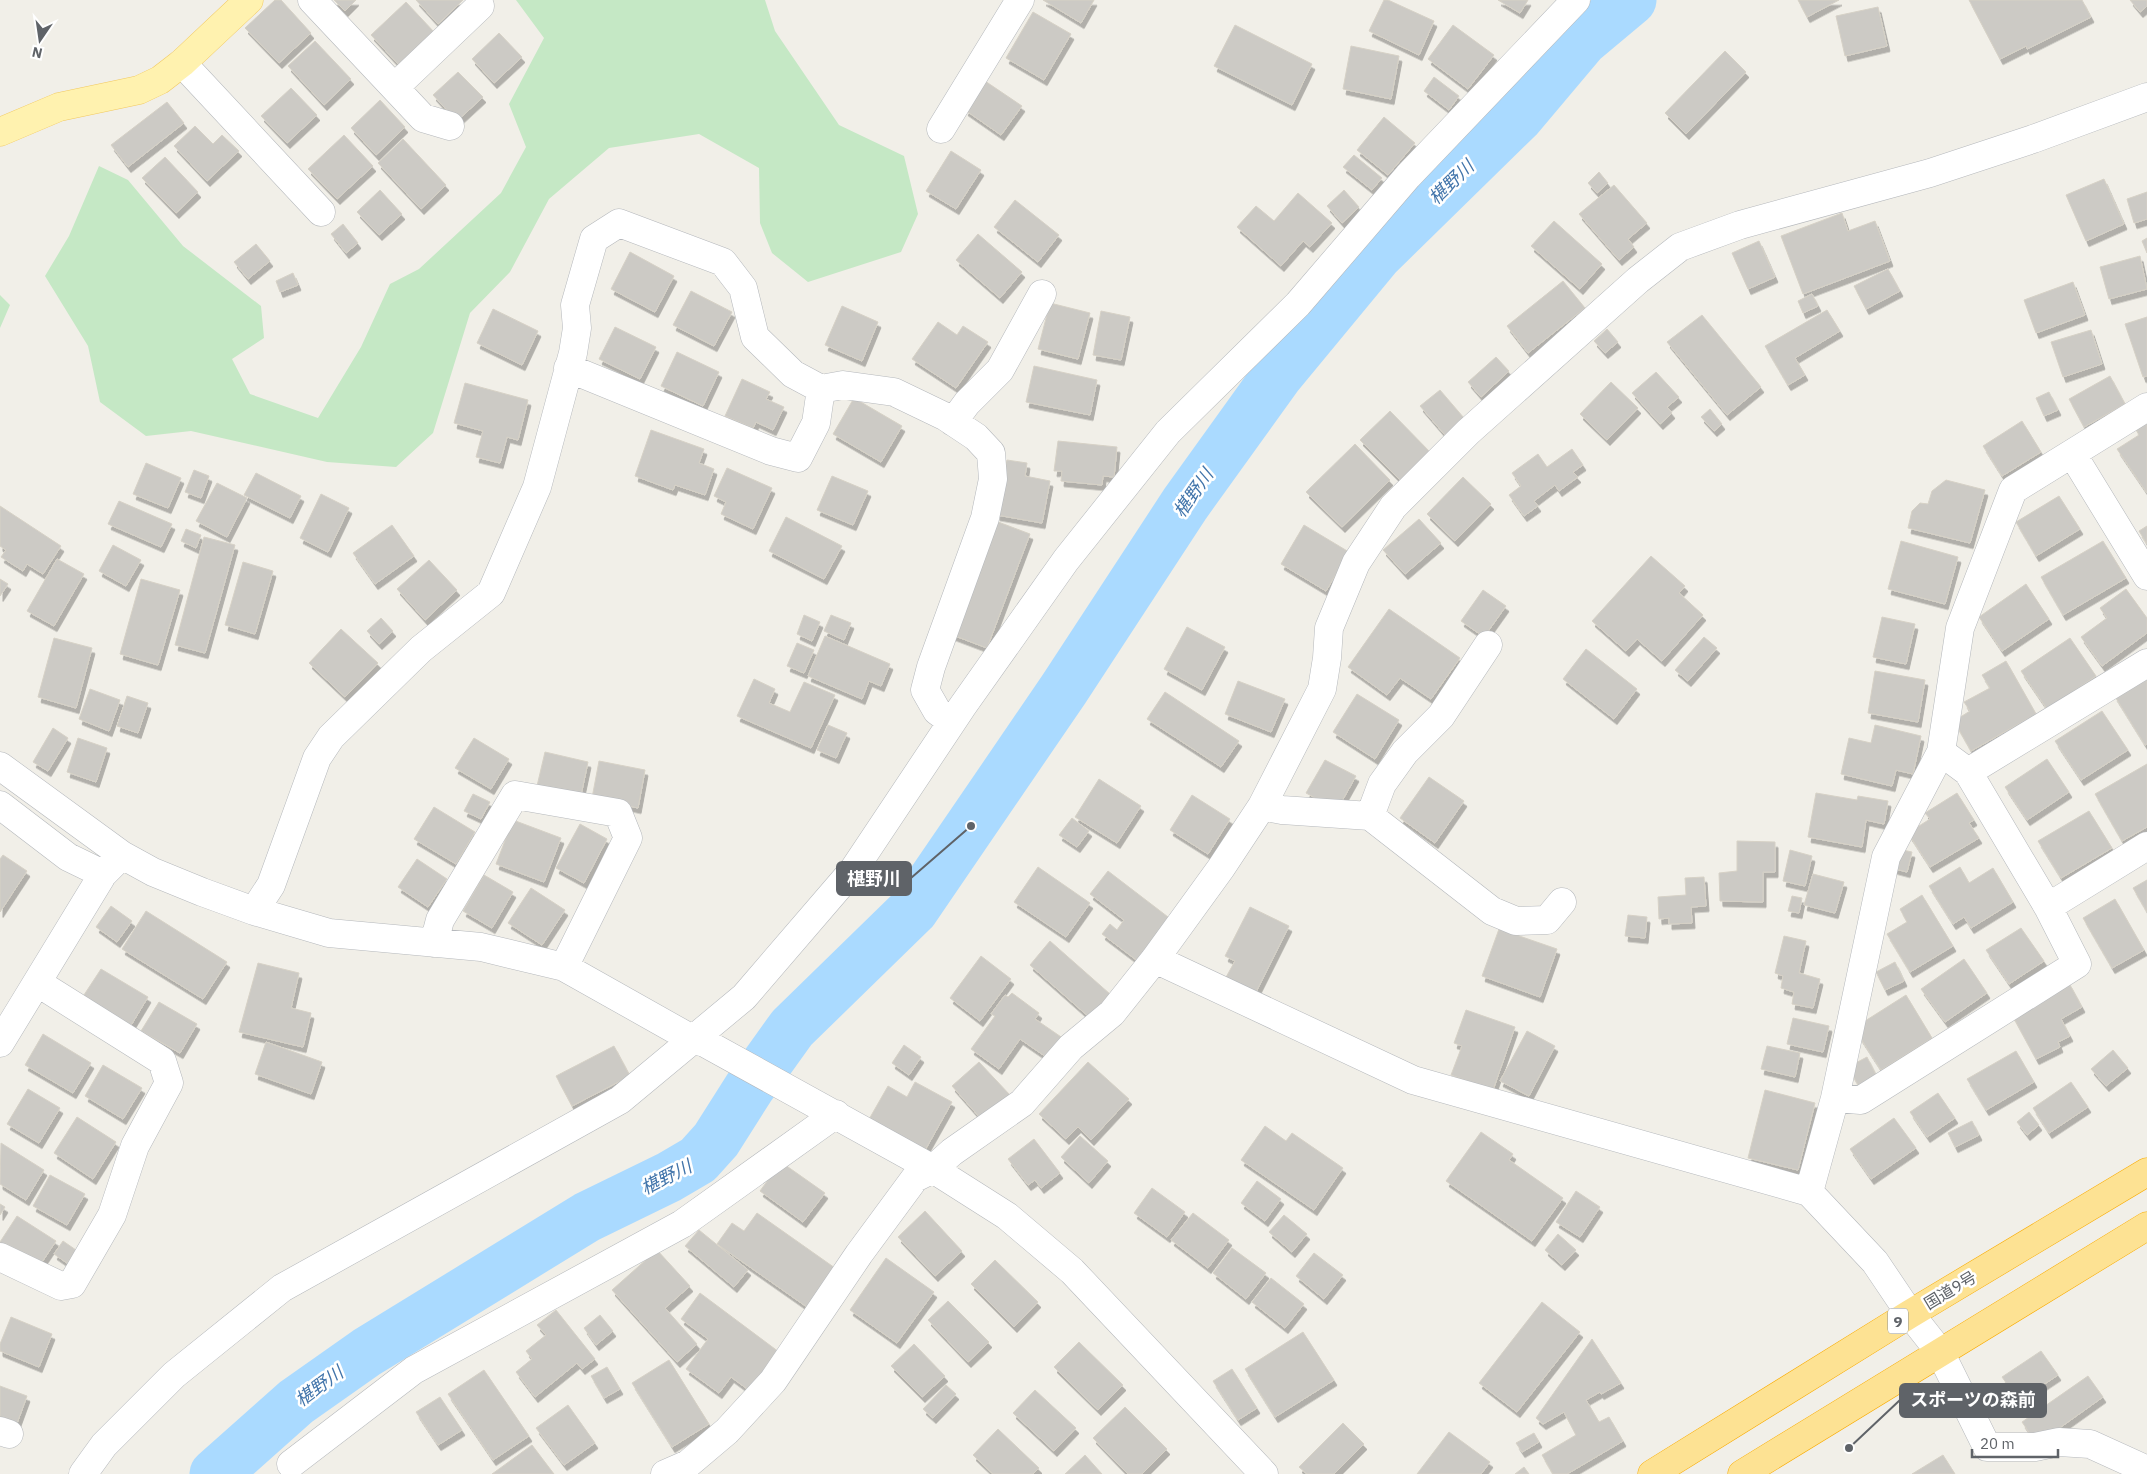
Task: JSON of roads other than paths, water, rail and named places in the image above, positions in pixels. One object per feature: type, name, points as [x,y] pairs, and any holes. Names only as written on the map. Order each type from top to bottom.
[{"type":"highway","name":"国道9号","points":[[1652,1474],[1910,1314],[2147,1172]]},
{"type":"highway","points":[[1742,1474],[2147,1226]]},
{"type":"main road","points":[[0,132],[59,107],[138,90],[160,80],[182,63],[249,0]]},
{"type":"street","points":[[312,0],[422,118],[450,126]]},
{"type":"street","points":[[941,129],[1020,0]]},
{"type":"street","points":[[83,1474],[104,1445],[174,1375],[282,1288],[620,1100],[698,1041],[744,997],[854,869],[952,722],[1066,560],[1168,432],[1298,304],[1408,176],[1576,0]]},
{"type":"street","points":[[395,87],[480,6]]},
{"type":"street","points":[[182,63],[321,212]]},
{"type":"street","points":[[665,1474],[688,1464],[727,1431],[773,1381],[859,1254],[915,1178],[933,1169],[952,1152],[1022,1103],[1071,1047],[1112,1013],[1155,959],[1221,868],[1262,806],[1322,689],[1328,658],[1329,628],[1356,563],[1393,507],[1468,432],[1638,280],[1680,247],[1740,225],[1930,173],[2033,139],[2147,97]]},
{"type":"street","points":[[254,911],[271,885],[317,758],[331,737],[421,649],[492,594],[537,487],[568,368],[577,328],[576,305],[594,239],[619,223],[723,262],[743,288],[755,337],[793,374],[820,389],[844,385],[894,392],[953,422],[976,437],[991,453],[993,479],[985,518],[931,667],[925,690],[937,712],[952,722]]},
{"type":"street","points":[[953,422],[967,403],[1000,370],[1042,294]]},
{"type":"street","points":[[568,368],[771,451],[798,458],[816,423],[820,389]]},
{"type":"street","points":[[1809,1192],[1834,1098],[1886,857],[1941,752],[1960,628],[2013,490],[2073,455],[2147,407]]},
{"type":"street","points":[[2073,455],[2147,576]]},
{"type":"street","points":[[1370,816],[1382,784],[1405,752],[1441,716],[1488,645]]},
{"type":"street","points":[[1968,772],[2147,663]]},
{"type":"street","points":[[1834,1098],[1861,1100],[2077,964],[2048,907],[1968,772],[1941,752]]},
{"type":"street","points":[[0,766],[122,855],[153,872],[254,911],[329,933],[481,947],[564,966],[933,1169],[1006,1216],[1072,1271],[1264,1474]]},
{"type":"street","points":[[434,943],[440,920],[515,795],[618,813],[628,838],[564,966]]},
{"type":"street","points":[[0,805],[68,857],[103,874]]},
{"type":"street","points":[[1262,806],[1282,810],[1370,816],[1492,912],[1516,921],[1546,920],[1562,902]]},
{"type":"street","points":[[2048,907],[2147,846]]},
{"type":"street","points":[[0,1043],[103,874],[122,855]]},
{"type":"street","points":[[1155,959],[1413,1080],[1809,1192],[1875,1262],[1910,1314],[1940,1352],[1987,1447],[2035,1447],[2059,1442],[2090,1444],[2133,1466],[2147,1470]]},
{"type":"street","points":[[0,1257],[61,1286],[72,1284],[112,1215],[134,1146],[169,1083],[162,1061],[38,983]]},
{"type":"street","points":[[289,1471],[414,1370],[682,1224],[827,1110]]},
{"type":"waterway","name":"椹野川","points":[[215,1474],[296,1402],[367,1352],[587,1217],[669,1177],[698,1160],[716,1140],[749,1088],[792,1028],[913,910],[1064,689],[1185,504],[1277,376],[1377,255],[1518,117],[1582,41],[1631,0]]},
{"type":"place","name":"椹野川","points":[[971,826]]},
{"type":"place","name":"スポーツの森前","points":[[1849,1448]]}]
